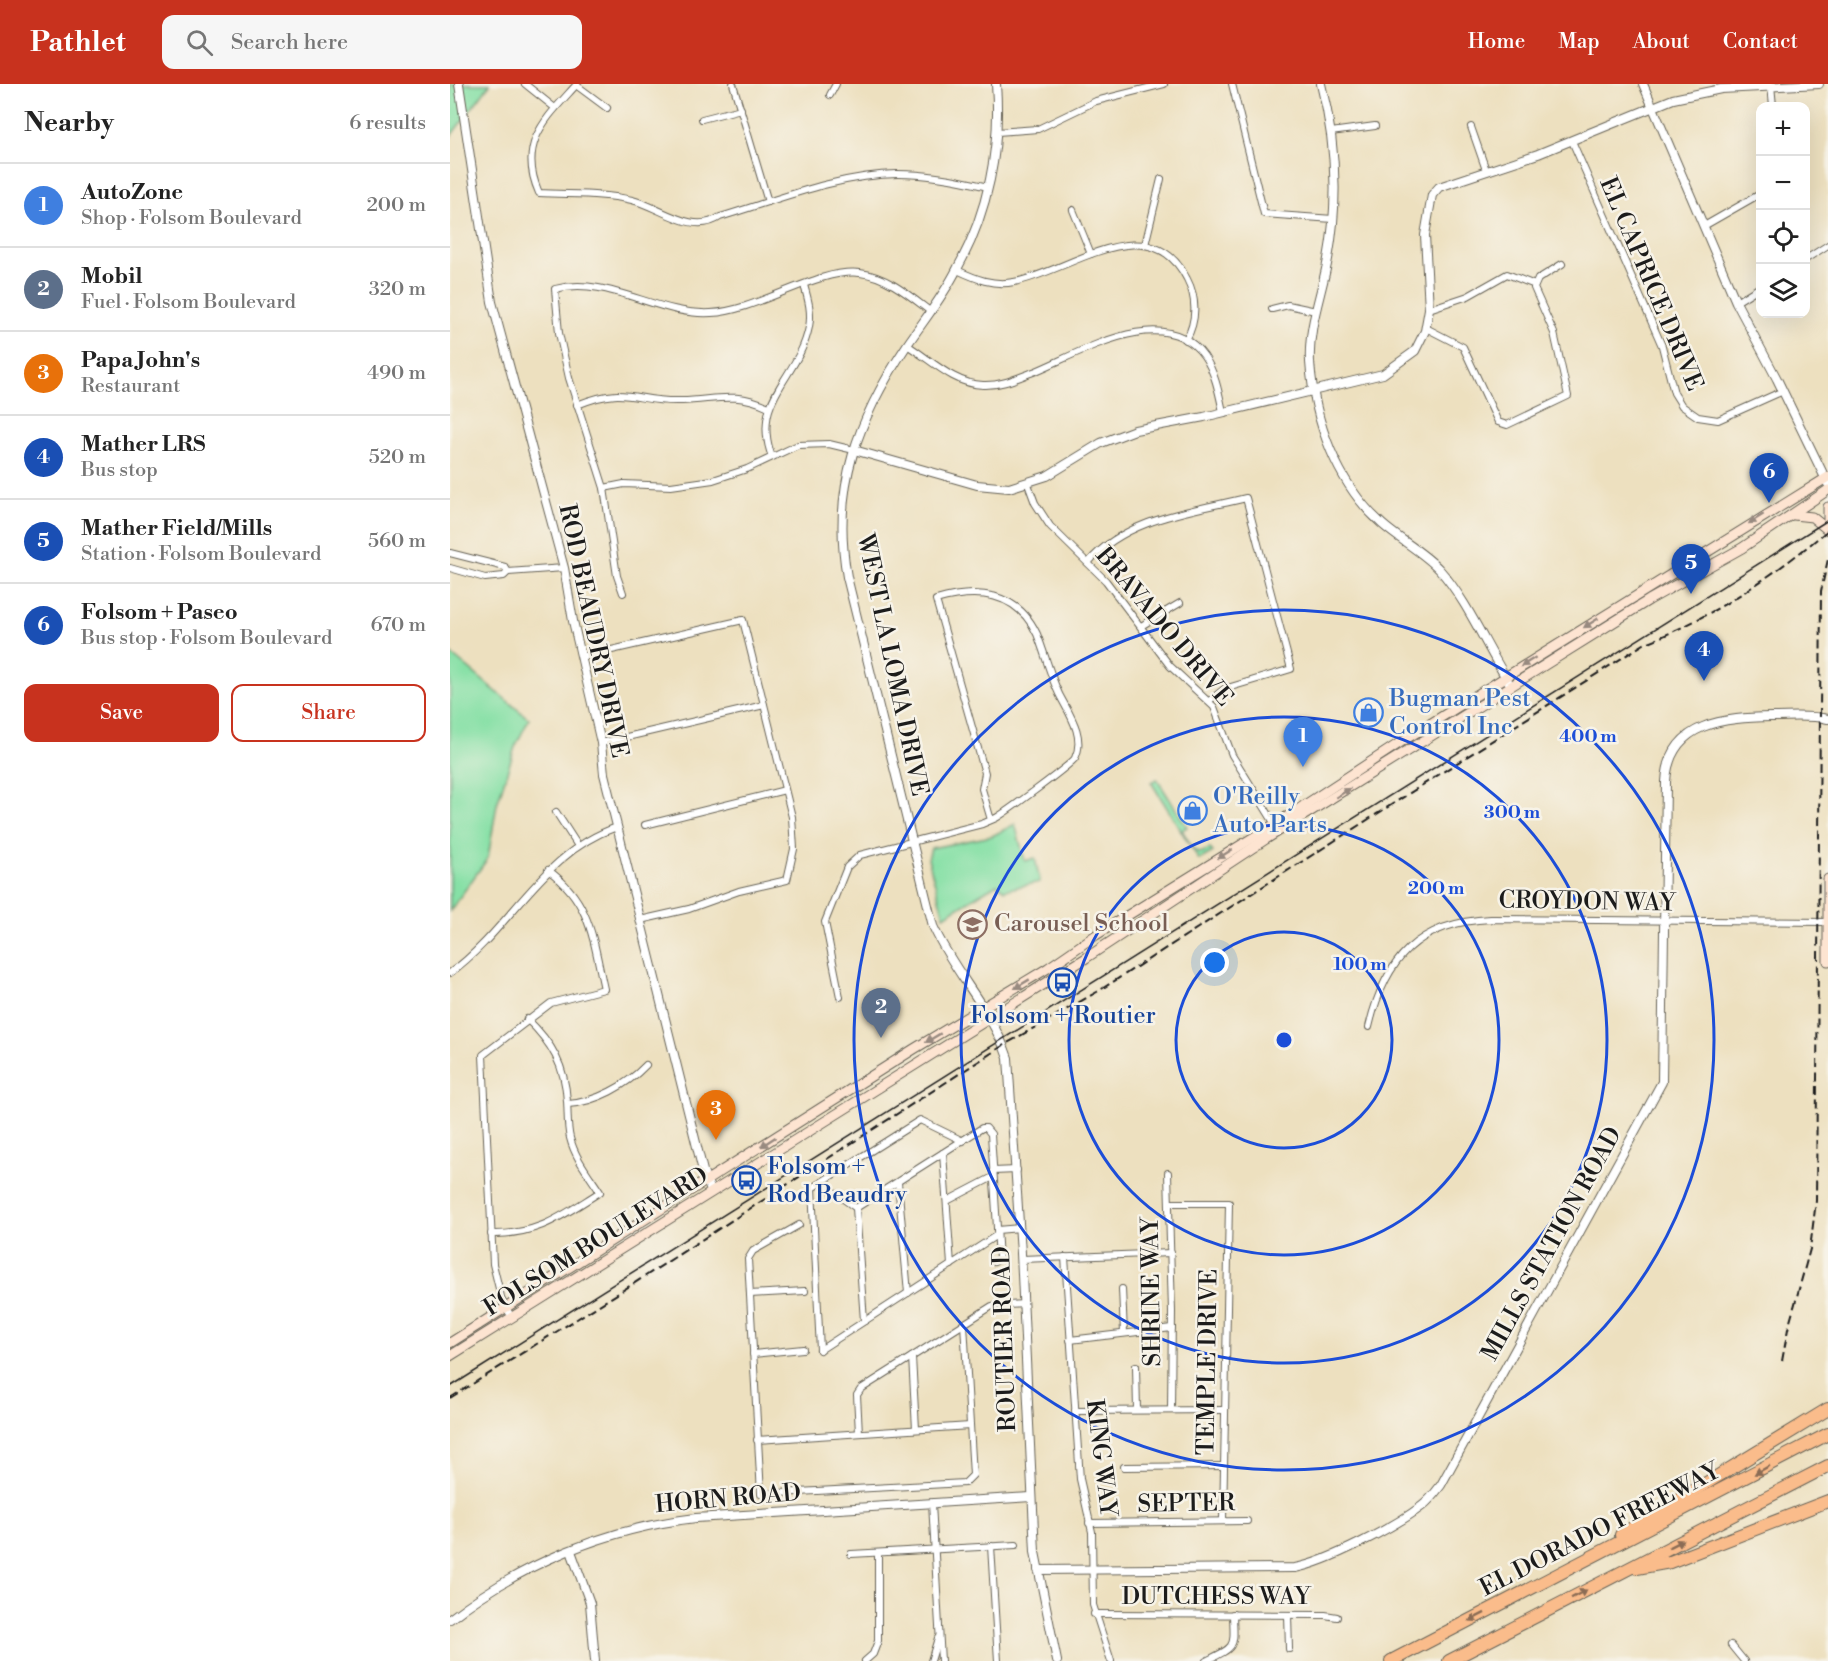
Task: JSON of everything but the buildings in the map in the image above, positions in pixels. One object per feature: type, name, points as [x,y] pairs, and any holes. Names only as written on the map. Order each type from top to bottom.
[{"type":"highway","points":[[1512,1600],[1828,1409]]},
{"type":"highway","points":[[1814,1442],[1828,1430]]},
{"type":"highway","name":"EL DORADO FREEWAY","points":[[1391,1661],[1828,1434]]},
{"type":"highway","name":"EL DORADO FREEWAY","points":[[1449,1661],[1828,1466]]},
{"type":"highway","points":[[1624,1570],[1670,1562],[1828,1501]]},
{"type":"main road","name":"FOLSOM BOULEVARD","points":[[450,1343],[509,1312],[709,1187],[840,1111],[990,1019],[1086,958],[1505,677],[1827,480]]},
{"type":"main road","name":"FOLSOM BOULEVARD","points":[[709,1187],[873,1076],[1117,922],[1277,828],[1649,600],[1794,515],[1810,500],[1828,490]]},
{"type":"main road","points":[[1828,507],[1828,529]]},
{"type":"main road","points":[[1794,515],[1812,517],[1828,529]]},
{"type":"main road","points":[[1828,879],[1828,961]]},
{"type":"main road","points":[[1086,958],[1094,946],[1116,930],[1117,922]]},
{"type":"main road","points":[[840,1111],[843,1103],[865,1088],[873,1076]]},
{"type":"main road","name":"FOLSOM BOULEVARD","points":[[450,1356],[509,1312]]},
{"type":"street","name":"ROD BEAUDRY DRIVE","points":[[459,84],[492,302],[564,568],[601,743],[604,774],[709,1187]]},
{"type":"street","points":[[525,84],[555,108]]},
{"type":"street","points":[[733,84],[768,202]]},
{"type":"street","points":[[830,95],[836,84]]},
{"type":"street","name":"WEST LA LOMA DRIVE","points":[[990,1019],[950,961],[933,926],[844,560],[842,498],[854,450],[869,408],[907,345],[957,270],[974,233],[988,187],[997,132],[996,84]]},
{"type":"street","points":[[997,132],[1038,129],[1096,101],[1164,84]]},
{"type":"street","points":[[1232,84],[1264,214],[1333,219]]},
{"type":"street","points":[[1321,84],[1331,132],[1335,172],[1329,255],[1316,311],[1310,352],[1320,417],[1328,441],[1354,492],[1380,522],[1439,569],[1476,625],[1511,686]]},
{"type":"street","points":[[1644,84],[1736,302],[1827,480]]},
{"type":"street","points":[[604,488],[624,484],[671,486],[703,482],[734,474],[798,445],[830,444],[987,487],[1009,488],[1028,484],[1121,434],[1375,377],[1390,371],[1415,351],[1426,328],[1429,309],[1424,251],[1426,219],[1432,195],[1439,187],[1572,141],[1653,106],[1691,94],[1771,85],[1819,84]]},
{"type":"street","points":[[608,108],[576,85],[555,108],[532,144],[531,165],[538,193],[633,200],[678,219],[700,223],[712,222],[720,217],[834,183],[881,175],[936,177],[988,187]]},
{"type":"street","points":[[1771,85],[1773,102]]},
{"type":"street","points":[[702,119],[741,109]]},
{"type":"street","points":[[1331,132],[1375,126]]},
{"type":"street","points":[[1471,127],[1486,170]]},
{"type":"street","name":"EL CAPRICE DRIVE","points":[[1572,141],[1662,346],[1674,393],[1682,406],[1698,417],[1718,420],[1783,391]]},
{"type":"street","points":[[1145,245],[1161,179]]},
{"type":"street","points":[[1704,226],[1756,197]]},
{"type":"street","points":[[1073,210],[1091,254]]},
{"type":"street","points":[[957,270],[986,282],[1015,282],[1118,245],[1145,245],[1170,258],[1187,278],[1195,309],[1192,326],[1186,340]]},
{"type":"street","points":[[1810,256],[1828,245]]},
{"type":"street","points":[[1426,328],[1463,347],[1498,422],[1507,425],[1568,396],[1554,333],[1534,290],[1538,279],[1562,264]]},
{"type":"street","points":[[623,593],[616,576],[604,488],[577,405],[564,355],[555,289],[576,285],[597,287],[670,309],[698,314],[739,309],[804,285],[848,273],[868,274],[887,281],[931,312]]},
{"type":"street","points":[[1429,309],[1468,296],[1507,274],[1535,285]]},
{"type":"street","points":[[772,457],[765,434],[769,407],[807,336],[810,313],[804,285]]},
{"type":"street","points":[[1736,302],[1756,290]]},
{"type":"street","points":[[1272,309],[1288,305],[1316,311]]},
{"type":"street","points":[[907,345],[955,377],[985,386],[1011,380],[1133,332],[1156,330],[1186,340],[1197,347],[1209,364],[1223,412]]},
{"type":"street","points":[[577,405],[606,394],[626,393],[668,401],[738,397],[769,407]]},
{"type":"street","name":"BRAVADO DRIVE","points":[[1028,484],[1035,503],[1050,526],[1088,563],[1141,626],[1170,666],[1209,701],[1220,717],[1232,755],[1277,828]]},
{"type":"street","points":[[1088,563],[1095,554],[1136,527],[1246,498],[1291,669],[1224,688],[1209,701]]},
{"type":"street","points":[[450,553],[505,567],[508,572]]},
{"type":"street","points":[[450,568],[484,578],[504,576],[508,572],[564,568]]},
{"type":"street","points":[[840,997],[825,922],[847,867],[860,855],[991,820],[1068,766],[1075,758],[1078,748],[1073,716],[1059,694],[1036,633],[1027,619],[1011,605],[992,595],[958,593],[936,600],[985,773],[982,789],[991,820]]},
{"type":"street","points":[[1141,626],[1180,603]]},
{"type":"street","points":[[581,657],[743,620],[785,790],[794,836],[787,880],[739,891],[689,909],[640,920]]},
{"type":"street","points":[[601,743],[764,705]]},
{"type":"street","name":"MILLS STATION ROAD","points":[[1038,1570],[1284,1569],[1306,1566],[1378,1532],[1430,1500],[1441,1485],[1662,1082],[1666,774],[1678,747],[1696,729],[1723,719],[1828,719]]},
{"type":"street","points":[[645,825],[785,790]]},
{"type":"street","points":[[556,812],[578,846]]},
{"type":"street","points":[[450,974],[500,929],[548,870],[578,846],[617,827]]},
{"type":"street","points":[[509,1312],[494,1276],[483,1055],[527,1019],[551,1003],[604,989],[589,923],[582,906],[568,886],[548,870]]},
{"type":"street","name":"CROYDON WAY","points":[[1369,1027],[1377,995],[1398,959],[1415,942],[1442,927],[1491,919],[1828,923]]},
{"type":"street","points":[[491,1234],[521,1233],[545,1226],[600,1191],[574,1148],[569,1128],[566,1086],[558,1057],[548,1040],[527,1019]]},
{"type":"street","name":"ROUTIER ROAD","points":[[990,1019],[1002,1039],[1008,1058],[1022,1259],[1031,1497],[1038,1570],[1057,1661]]},
{"type":"street","points":[[568,1104],[589,1101],[603,1095],[646,1065]]},
{"type":"street","points":[[963,1140],[920,1120],[812,1188],[820,1350],[997,1233],[1020,1228]]},
{"type":"street","points":[[856,1208],[982,1128],[989,1130],[999,1259],[994,1263]]},
{"type":"street","points":[[943,1153],[951,1265]]},
{"type":"street","points":[[946,1201],[993,1174],[1017,1170]]},
{"type":"street","name":"SHRINE WAY","points":[[1168,1173],[1172,1328],[1171,1410]]},
{"type":"street","points":[[898,1182],[908,1293]]},
{"type":"street","points":[[820,1183],[856,1208]]},
{"type":"street","name":"TEMPLE DRIVE","points":[[1169,1203],[1229,1203],[1223,1521]]},
{"type":"street","points":[[856,1208],[864,1321]]},
{"type":"street","points":[[799,1225],[750,1254],[750,1294],[761,1494],[955,1483],[968,1482],[973,1478],[964,1324]]},
{"type":"street","points":[[1022,1259],[1171,1253]]},
{"type":"street","name":"KING WAY","points":[[1065,1257],[1080,1479],[1089,1523],[1094,1614],[1111,1661]]},
{"type":"street","points":[[1122,1289],[1124,1333]]},
{"type":"street","points":[[750,1294],[805,1291]]},
{"type":"street","points":[[859,1433],[858,1391],[992,1306],[1024,1304]]},
{"type":"street","points":[[1070,1340],[1172,1328]]},
{"type":"street","points":[[753,1354],[803,1349]]},
{"type":"street","points":[[912,1357],[915,1429]]},
{"type":"street","points":[[1136,1366],[1137,1410]]},
{"type":"street","points":[[1075,1412],[1225,1410]]},
{"type":"street","points":[[757,1440],[970,1426]]},
{"type":"street","points":[[1124,1467],[1224,1466]]},
{"type":"street","name":"HORN ROAD","points":[[450,1619],[511,1578],[571,1551],[603,1538],[668,1521],[1031,1497]]},
{"type":"street","points":[[932,1503],[941,1661]]},
{"type":"street","name":"SEPTER","points":[[1089,1523],[1247,1521]]},
{"type":"street","points":[[851,1554],[1016,1545]]},
{"type":"street","points":[[991,1546],[998,1661]]},
{"type":"street","points":[[571,1551],[590,1603],[595,1661]]},
{"type":"street","points":[[865,1661],[873,1653],[878,1641],[879,1553]]},
{"type":"street","name":"DUTCHESS WAY","points":[[1094,1614],[1336,1617]]},
{"type":"street","points":[[1206,1661],[1229,1649],[1233,1644],[1233,1614]]},
{"type":"street","points":[[1288,1615],[1289,1649]]},
{"type":"street","points":[[931,1661],[940,1632]]},
{"type":"street","points":[[1731,1645],[1744,1661]]},
{"type":"green space","points":[[450,84],[490,84],[450,137]]},
{"type":"green space","points":[[450,653],[529,719],[515,747],[497,804],[488,858],[450,911]]},
{"type":"green space","points":[[1157,779],[1187,827],[1182,830],[1193,849],[1200,853],[1210,849],[1213,852],[1199,860],[1151,782]]},
{"type":"green space","points":[[1015,824],[1025,861],[1035,858],[1040,882],[1004,890],[997,884],[944,916],[928,859],[931,848],[992,836]]},
{"type":"tram line","points":[[450,1387],[1828,520]]},
{"type":"railway","points":[[450,1398],[633,1284],[1004,1045],[1097,992],[1644,644],[1694,621],[1763,580],[1828,530]]},
{"type":"railway","points":[[1782,1361],[1788,1329],[1810,1249],[1816,1201],[1821,591],[1828,559]]},
{"type":"place","name":"Folsom + Paseo","points":[[1769,503]]},
{"type":"place","name":"Mather Field/Mills","points":[[1691,594]]},
{"type":"place","name":"Mather LRS","points":[[1704,681]]},
{"type":"place","name":"Bugman Pest Control Inc","points":[[1368,713]]},
{"type":"place","name":"AutoZone","points":[[1303,767]]},
{"type":"place","name":"O'Reilly Auto Parts","points":[[1192,811]]},
{"type":"place","name":"Carousel School","points":[[973,924]]},
{"type":"place","name":"Folsom + Routier","points":[[1063,983]]},
{"type":"place","name":"Mobil","points":[[881,1038]]},
{"type":"place","name":"Papa John's","points":[[716,1140]]},
{"type":"place","name":"Folsom + Rod Beaudry","points":[[746,1181]]}]
